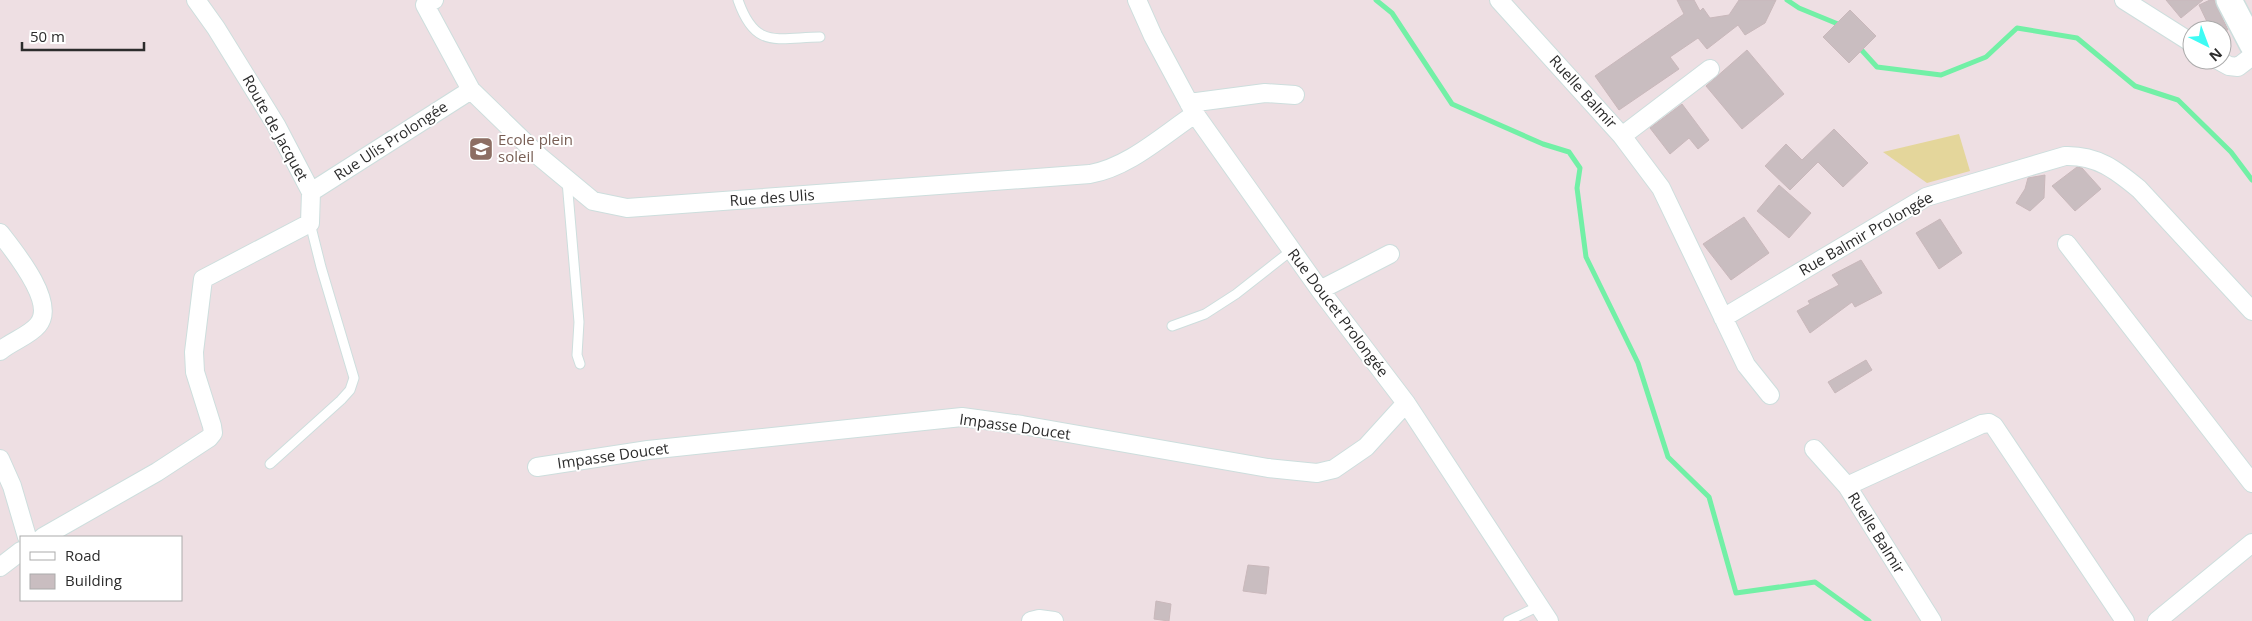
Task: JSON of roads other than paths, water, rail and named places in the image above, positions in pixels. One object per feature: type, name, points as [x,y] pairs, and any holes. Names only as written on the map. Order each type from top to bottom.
[{"type":"street","name":"Route de Jacquet","points":[[196,0],[216,28],[267,110],[311,192],[310,223]]},
{"type":"street","name":"Rue Doucet Prolongée","points":[[1138,0],[1153,36],[1192,108],[1320,290],[1406,403],[1549,621]]},
{"type":"street","name":"Ruelle Balmir","points":[[1499,0],[1622,136],[1661,188],[1746,365],[1770,396]]},
{"type":"street","points":[[2124,0],[2182,37]]},
{"type":"street","points":[[2228,0],[2252,44]]},
{"type":"street","name":"Rue des Ulis","points":[[427,2],[471,90],[567,180],[593,201],[627,208],[1090,174],[1108,171],[1122,164],[1192,108]]},
{"type":"street","points":[[2232,66],[2238,66],[2252,56]]},
{"type":"street","points":[[1622,136],[1710,69]]},
{"type":"street","name":"Rue Ulis Prolongée","points":[[311,192],[471,90]]},
{"type":"street","points":[[1192,108],[1265,93],[1295,95]]},
{"type":"street","name":"Rue Balmir Prolongée","points":[[1723,318],[1926,197],[2065,156],[2092,158],[2120,173],[2139,189],[2252,311]]},
{"type":"street","points":[[45,536],[158,472],[209,438],[213,433],[212,426],[195,372],[194,352],[203,279],[310,223]]},
{"type":"street","points":[[0,233],[39,293],[44,309],[38,325],[0,351]]},
{"type":"street","points":[[2067,244],[2252,483]]},
{"type":"street","points":[[1320,290],[1390,254]]},
{"type":"street","name":"Impasse Doucet","points":[[537,467],[648,450],[962,417],[1022,425],[1268,468],[1317,473],[1334,469],[1366,447],[1406,403]]},
{"type":"street","points":[[1847,486],[1982,424],[1989,423],[1994,426],[2125,621]]},
{"type":"street","name":"Ruelle Balmir","points":[[1814,449],[1847,486],[1932,621]]},
{"type":"street","points":[[0,459],[12,486],[27,536]]},
{"type":"street","points":[[2157,621],[2252,543]]},
{"type":"street","points":[[0,568],[20,552]]},
{"type":"street","points":[[1031,621],[1039,619],[1054,621]]},
{"type":"lane","points":[[738,0],[744,18],[758,34],[770,38],[820,37]]},
{"type":"lane","points":[[567,180],[579,322],[577,354],[580,364]]},
{"type":"lane","name":"Route de Jacquet","points":[[270,464],[350,390],[354,378],[310,223]]},
{"type":"lane","points":[[1172,326],[1205,314],[1236,294],[1292,250]]},
{"type":"lane","points":[[1508,621],[1539,606]]},
{"type":"waterway","points":[[1376,0],[1392,13],[1452,104],[1543,144],[1569,152],[1580,168],[1577,188],[1586,257],[1638,363],[1668,457],[1709,497],[1736,593],[1815,582],[1869,621]]},
{"type":"waterway","points":[[1787,0],[1799,8],[1838,24],[1841,28]]},
{"type":"waterway","points":[[1857,45],[1877,67],[1941,75],[1986,57],[2017,28],[2077,38],[2135,86],[2178,100],[2231,152],[2252,180]]},
{"type":"place","name":"Ecole plein soleil","points":[[481,149]]}]
